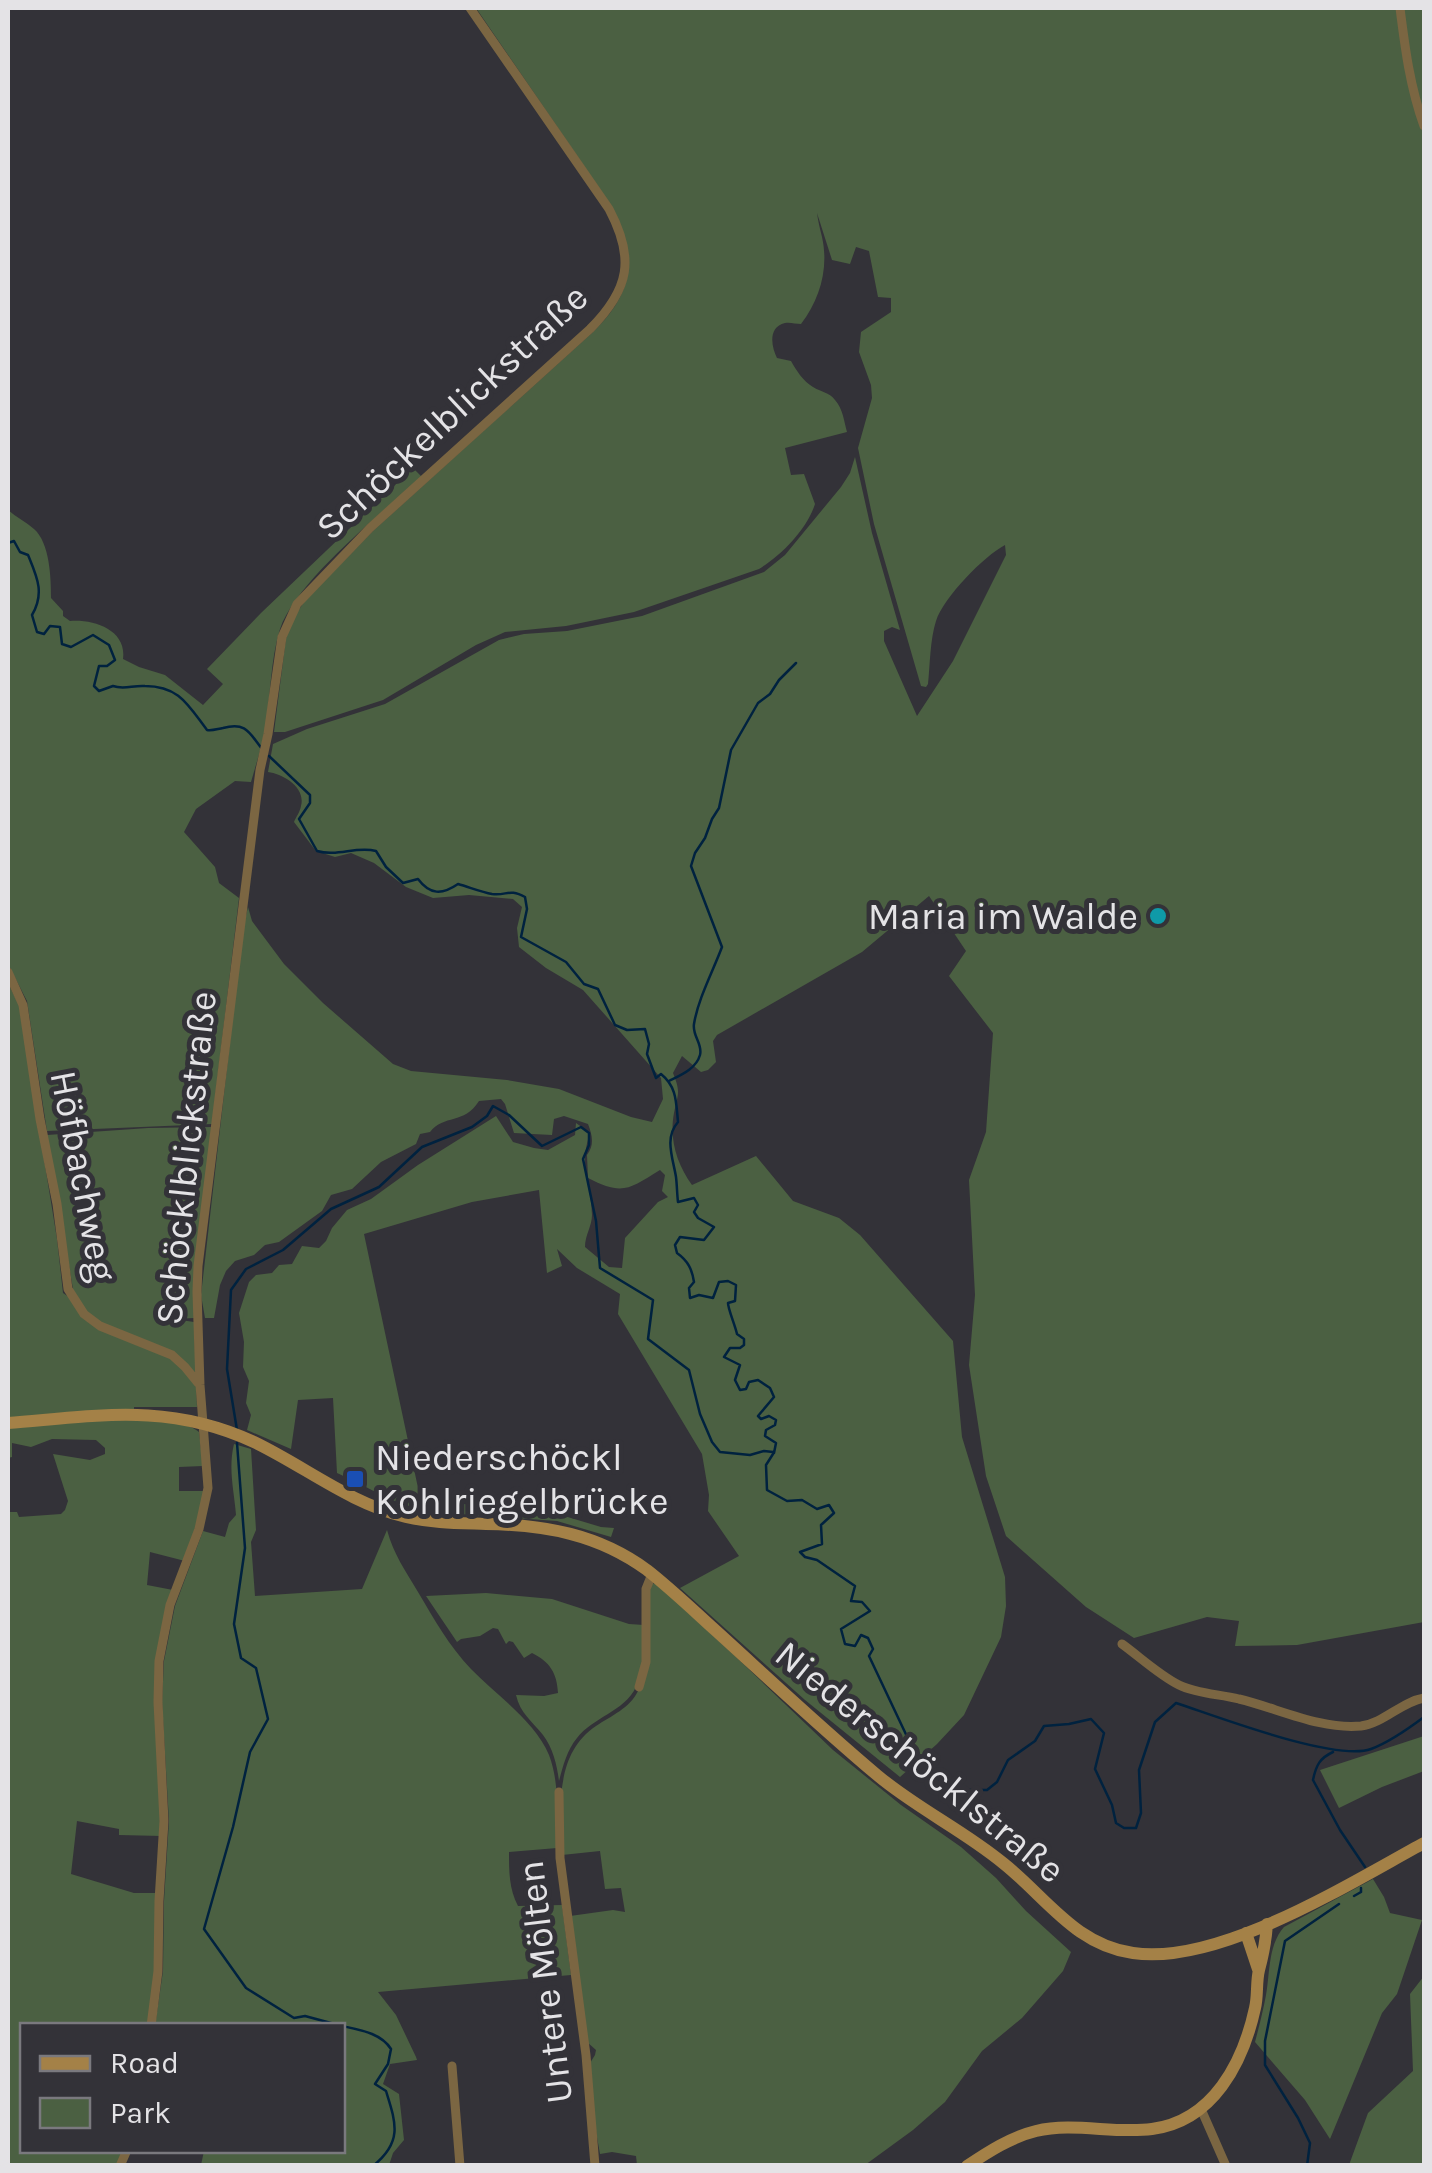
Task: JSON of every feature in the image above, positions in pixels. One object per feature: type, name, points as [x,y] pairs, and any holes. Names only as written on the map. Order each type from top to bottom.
[{"type":"main road","name":"Niederschöcklstraße","points":[[8,1423],[118,1413],[160,1414],[252,1442],[346,1496],[388,1512],[432,1522],[565,1531],[603,1543],[652,1574],[902,1796],[1001,1860],[1086,1938],[1114,1950],[1156,1955],[1206,1947],[1246,1934],[1424,1842]]},
{"type":"main road","points":[[967,2166],[997,2146],[1037,2130],[1149,2129],[1166,2126],[1201,2110],[1226,2080],[1245,2046],[1256,2002],[1266,1924]]},
{"type":"main road","points":[[1246,1934],[1259,1971]]},
{"type":"street","name":"Schöckelblickstraße","points":[[260,770],[282,637],[297,604],[370,528],[590,328],[613,304],[621,287],[624,249],[609,208],[470,8]]},
{"type":"street","points":[[1400,8],[1408,66],[1424,126]]},
{"type":"street","name":"Schöcklblickstraße","points":[[151,2023],[158,1971],[164,1821],[159,1661],[170,1604],[204,1512],[208,1466],[200,1385],[198,1266],[260,770]]},
{"type":"street","name":"Höfbachweg","points":[[8,972],[23,1006],[68,1289],[84,1314],[100,1326],[172,1356],[200,1385]]},
{"type":"street","points":[[639,1687],[646,1662],[646,1590],[652,1574]]},
{"type":"street","points":[[1122,1644],[1174,1683],[1189,1689],[1242,1699],[1318,1722],[1361,1726],[1410,1700],[1424,1698]]},
{"type":"street","name":"Untere Mölten","points":[[559,1792],[561,1868],[586,2056],[595,2166]]},
{"type":"street","points":[[452,2066],[460,2166]]},
{"type":"street","points":[[1201,2110],[1226,2166]]},
{"type":"green space","points":[[476,8],[1424,8],[1424,1622],[1297,1645],[1235,1646],[1239,1621],[1207,1617],[1134,1638],[1086,1607],[1006,1536],[986,1476],[969,1365],[975,1295],[969,1180],[986,1132],[993,1033],[949,976],[966,951],[929,896],[862,952],[717,1035],[713,1041],[716,1062],[708,1070],[701,1072],[682,1056],[673,1073],[678,1093],[674,1142],[678,1160],[692,1185],[756,1156],[793,1201],[839,1218],[860,1235],[953,1341],[962,1437],[1005,1577],[1006,1606],[1001,1637],[964,1715],[900,1777],[805,1700],[680,1588],[739,1556],[708,1511],[702,1454],[618,1314],[620,1294],[577,1268],[557,1249],[562,1266],[547,1273],[539,1190],[472,1202],[364,1234],[421,1502],[546,1508],[614,1528],[611,1537],[557,1521],[419,1509],[337,1473],[333,1398],[298,1400],[291,1449],[247,1430],[251,1415],[246,1403],[249,1381],[243,1367],[239,1313],[249,1282],[256,1275],[272,1273],[279,1265],[292,1264],[302,1246],[319,1248],[347,1210],[371,1199],[496,1116],[513,1142],[534,1148],[548,1150],[575,1135],[576,1123],[590,1133],[585,1166],[592,1215],[585,1247],[609,1267],[622,1268],[625,1238],[658,1202],[668,1197],[662,1191],[665,1175],[660,1170],[626,1188],[610,1187],[588,1178],[587,1155],[592,1140],[588,1124],[564,1116],[554,1119],[552,1135],[514,1133],[501,1099],[479,1101],[467,1113],[420,1134],[416,1144],[381,1162],[352,1189],[331,1195],[322,1211],[279,1242],[235,1261],[220,1285],[214,1318],[205,1318],[201,1295],[248,907],[252,921],[284,964],[393,1064],[411,1071],[559,1089],[652,1122],[663,1099],[661,1078],[583,990],[519,947],[517,928],[522,907],[513,899],[469,895],[433,898],[406,887],[374,863],[351,853],[335,857],[316,851],[294,822],[302,799],[297,787],[268,772],[273,744],[385,704],[499,640],[642,616],[764,572],[785,555],[841,487],[855,457],[900,630],[892,627],[884,631],[884,641],[917,716],[953,661],[1006,555],[1005,545],[996,550],[956,589],[940,611],[931,644],[928,684],[921,686],[874,524],[858,448],[872,398],[859,352],[861,332],[891,312],[891,298],[878,297],[869,251],[856,247],[850,264],[832,260],[817,213],[824,249],[818,294],[801,324],[780,325],[773,333],[772,343],[777,358],[791,361],[806,382],[835,400],[847,432],[785,448],[791,475],[804,474],[815,504],[800,532],[785,549],[759,569],[634,612],[566,626],[505,632],[383,700],[285,732],[274,732],[286,638],[304,602],[373,531],[593,332],[624,288],[628,258],[612,207]]},
{"type":"green space","points":[[413,468],[422,477],[342,548],[289,610],[277,641],[265,729],[251,782],[235,781],[196,809],[184,832],[215,867],[219,883],[239,898],[212,1124],[47,1131],[27,1001],[8,964],[8,510],[39,535],[48,561],[51,598],[63,616],[107,628],[120,641],[123,659],[165,675],[203,705],[223,684],[207,669]]},
{"type":"green space","points":[[8,983],[19,1005],[63,1293],[75,1301],[47,1135],[212,1127],[194,1318],[174,1319],[194,1322],[197,1407],[134,1407],[134,1420],[177,1422],[199,1432],[203,1466],[179,1467],[179,1491],[205,1491],[185,1561],[150,1552],[147,1585],[173,1590],[161,1633],[162,1836],[119,1835],[119,1829],[77,1821],[71,1874],[134,1893],[157,1893],[155,1971],[148,2023],[20,2023],[20,2153],[123,2153],[117,2165],[8,2165],[8,1512],[17,1512],[19,1517],[61,1514],[68,1501],[53,1454],[90,1460],[105,1454],[105,1448],[96,1440],[52,1439],[31,1447],[12,1443],[12,1457],[8,1458]]},
{"type":"green space","points":[[234,1444],[251,1449],[255,1596],[362,1589],[387,1530],[400,1562],[449,1642],[534,1731],[553,1766],[557,1848],[509,1852],[509,1873],[518,1906],[562,1905],[571,1975],[378,1992],[396,2015],[417,2060],[390,2064],[383,2084],[399,2094],[404,2140],[389,2165],[201,2165],[204,2153],[345,2153],[345,2023],[155,2023],[163,1971],[169,1821],[162,1702],[164,1661],[175,1606],[203,1531],[225,1537],[236,1515]]},
{"type":"green space","points":[[652,1583],[833,1750],[961,1847],[1071,1952],[1063,1971],[1022,2018],[982,2051],[945,2102],[865,2165],[637,2165],[636,2156],[600,2154],[590,2063],[596,2050],[587,2042],[570,1916],[625,1912],[621,1888],[605,1889],[600,1851],[562,1855],[562,1784],[566,1767],[582,1738],[625,1707],[638,1691]]},
{"type":"green space","points":[[486,1593],[552,1599],[629,1624],[644,1625],[642,1665],[636,1687],[624,1703],[577,1738],[559,1781],[549,1745],[523,1712],[516,1695],[558,1693],[551,1669],[532,1653],[524,1658],[513,1642],[506,1644],[498,1629],[457,1642],[426,1596]]},
{"type":"green space","points":[[1424,1736],[1424,1771],[1339,1808],[1320,1770]]},
{"type":"green space","points":[[1373,1879],[1390,1913],[1422,1920],[1397,1994],[1382,2013],[1330,2139],[1305,2100],[1255,2042],[1272,1951],[1284,1927]]},
{"type":"green space","points":[[1424,1976],[1424,2165],[1349,2165],[1368,2113],[1413,2071],[1410,1994]]},
{"type":"waterway","points":[[8,543],[14,541],[20,552],[28,555],[37,578],[39,592],[32,615],[37,632],[44,634],[50,626],[60,627],[62,644],[71,647],[93,635],[109,645],[115,660],[99,666],[94,686],[99,691],[113,686],[166,689],[182,699],[207,730],[238,726],[263,750]]},
{"type":"waterway","points":[[669,1081],[692,1068],[700,1055],[694,1024],[722,947],[691,866],[719,808],[731,750],[758,703],[796,663]]},
{"type":"waterway","points":[[269,756],[310,795],[310,803],[299,819],[317,851],[376,851],[403,883],[418,879],[437,892],[458,884],[492,894],[520,894],[525,897],[527,909],[521,937],[566,962],[584,984],[598,989],[615,1025],[627,1030],[645,1029],[647,1054],[656,1078],[661,1074],[666,1079],[676,1101],[678,1122],[670,1141],[678,1202],[694,1198],[698,1218],[714,1227],[704,1240],[680,1237],[675,1245],[692,1273],[690,1298],[713,1298],[719,1282],[736,1285],[735,1301],[728,1306],[744,1345],[730,1348],[724,1357],[740,1365],[735,1380],[740,1390],[758,1380],[770,1388],[774,1397],[758,1416],[776,1420],[765,1436],[776,1443],[774,1453]]},
{"type":"waterway","points":[[237,1430],[227,1369],[231,1290],[246,1269],[283,1250],[331,1209],[379,1187],[422,1147],[472,1127],[493,1106],[509,1115],[542,1146],[581,1127],[589,1133],[583,1159],[596,1221],[600,1268],[653,1300],[648,1339],[689,1370],[700,1414],[720,1452],[773,1452]]},
{"type":"waterway","points":[[237,1443],[245,1548],[234,1624],[241,1658],[256,1668],[268,1719],[250,1752],[204,1929],[246,1988],[294,2018],[305,2016],[331,2023]]},
{"type":"waterway","points":[[773,1454],[766,1465],[767,1490],[787,1501],[802,1500],[817,1509],[829,1505],[834,1513],[821,1525],[822,1544],[800,1552],[855,1586],[851,1601],[862,1602],[870,1611],[841,1629],[845,1644],[855,1646],[861,1635],[868,1638],[873,1649],[869,1656],[911,1745]]},
{"type":"waterway","points":[[933,1774],[945,1785],[987,1790],[997,1782],[1008,1760],[1035,1741],[1044,1726],[1091,1719],[1104,1733],[1095,1769],[1116,1823],[1136,1828],[1141,1813],[1139,1770],[1155,1722],[1176,1703],[1304,1744],[1354,1751],[1385,1743],[1424,1717]]},
{"type":"waterway","points":[[1333,1752],[1319,1763],[1313,1780],[1365,1867]]},
{"type":"waterway","points":[[1354,1896],[1361,1888]]},
{"type":"waterway","points":[[1307,2166],[1310,2143],[1265,2065],[1265,2041],[1285,1941],[1339,1904]]},
{"type":"waterway","points":[[345,2027],[376,2036],[391,2049],[388,2064],[375,2084],[386,2091],[393,2140],[373,2166]]},
{"type":"place","name":"Maria im Walde","points":[[1158,916]]},
{"type":"place","name":"Niederschöckl Kohlriegelbrücke","points":[[355,1479]]}]
